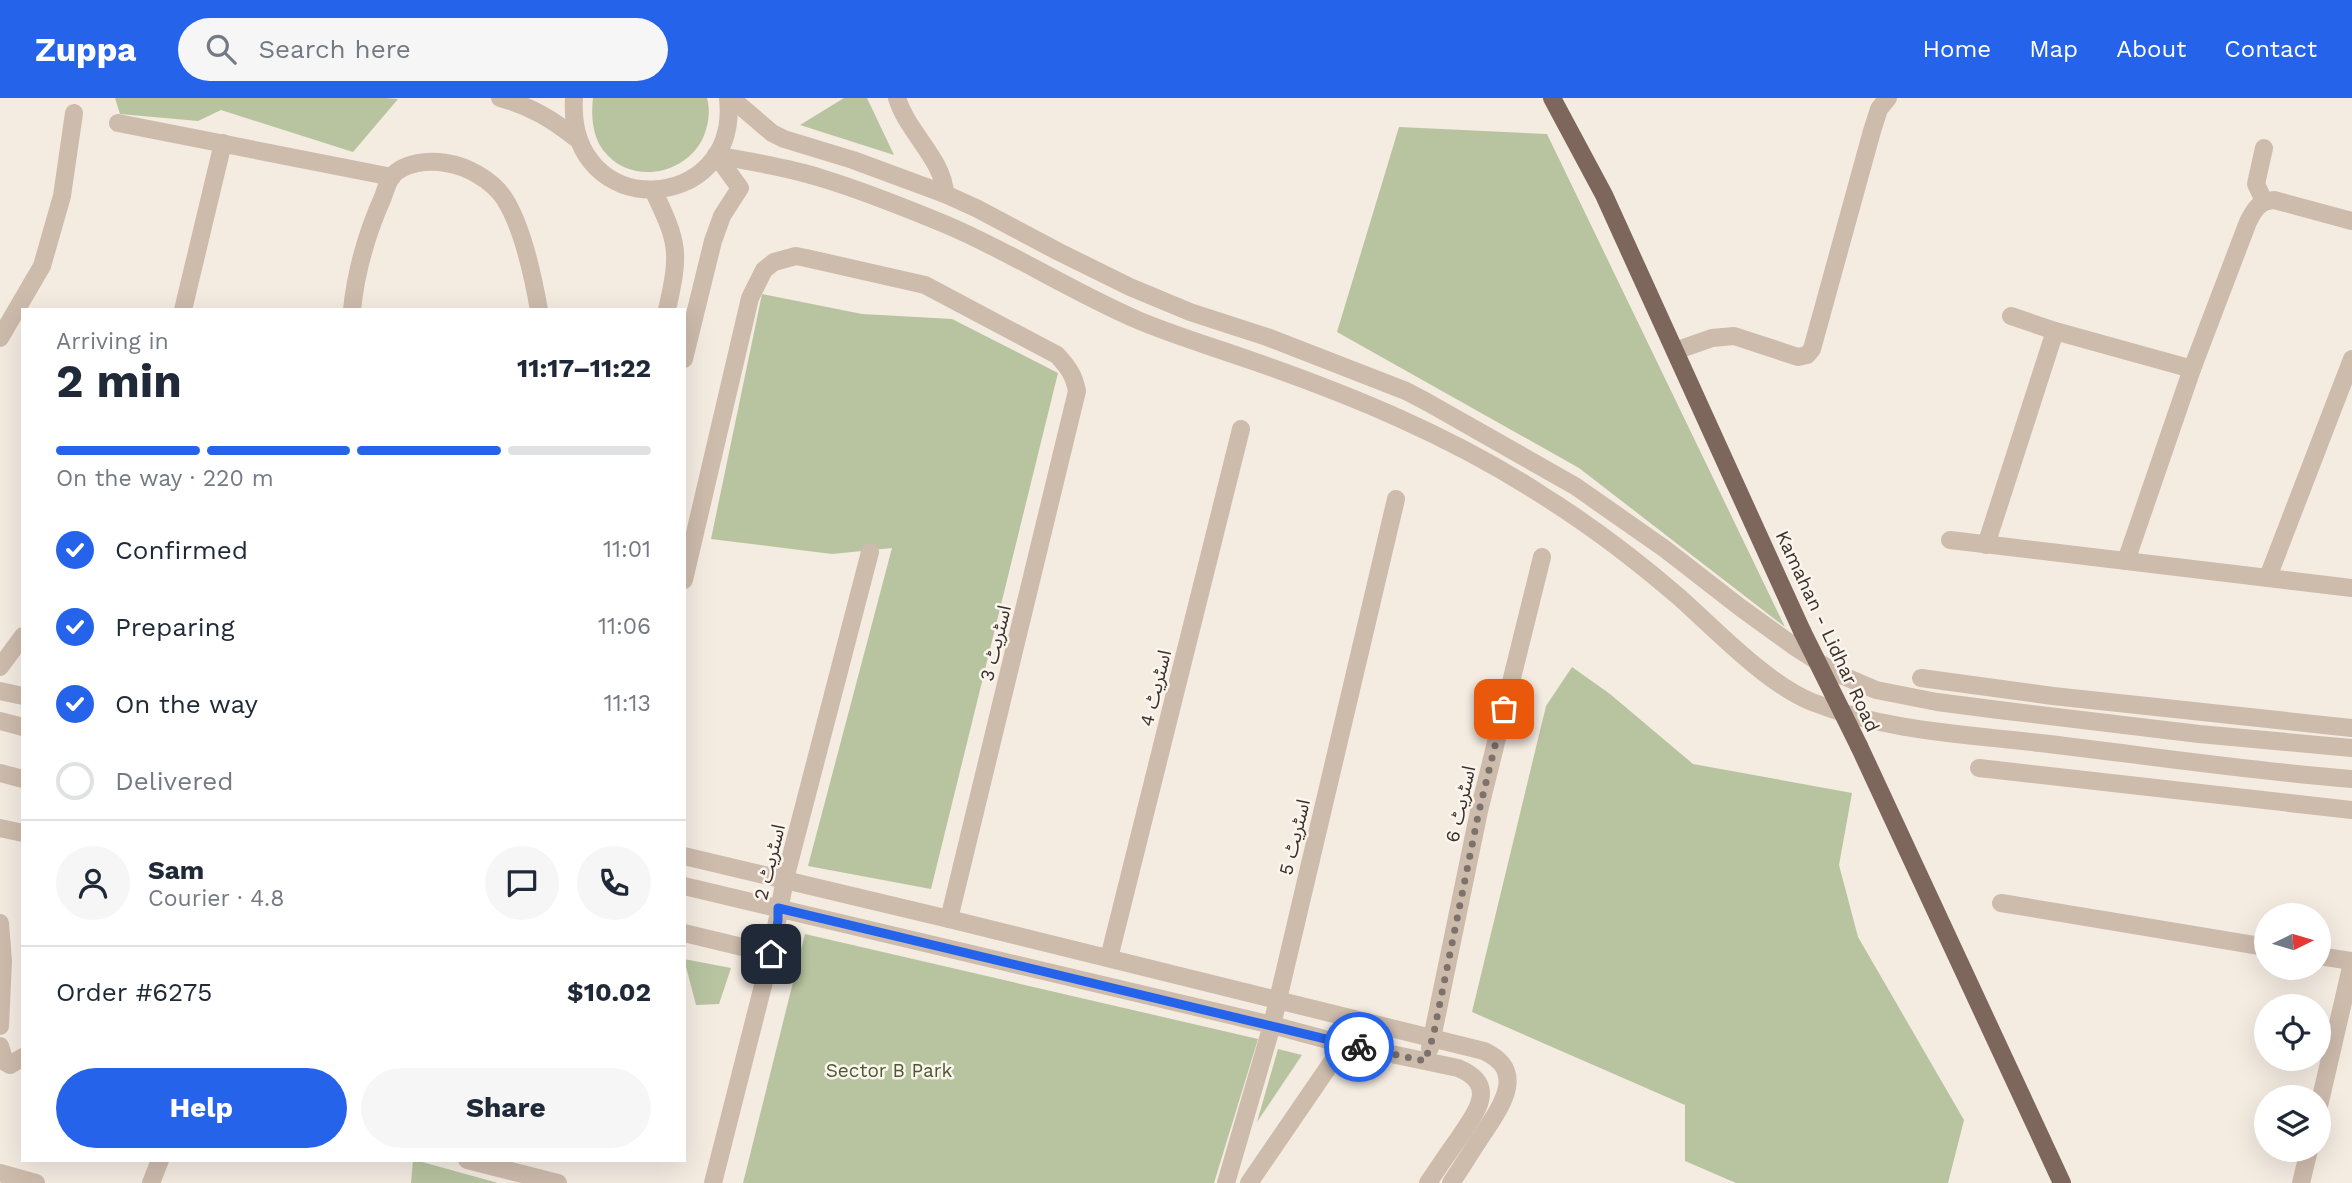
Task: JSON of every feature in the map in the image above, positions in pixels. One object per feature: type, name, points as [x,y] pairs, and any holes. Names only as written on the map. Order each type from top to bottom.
[{"type":"main road","name":"Kamahan - Lidhar Road","points":[[1552,98],[1604,195],[1802,631],[1859,746],[2062,1183]]},
{"type":"street","points":[[500,98],[521,103],[547,116],[577,139]]},
{"type":"street","points":[[573,98],[572,118],[577,139],[586,157],[607,177],[634,189],[653,190],[672,187],[689,180],[704,169],[716,155],[728,126],[729,98]]},
{"type":"street","points":[[729,98],[772,134],[783,139],[853,160],[945,194],[1130,287],[1190,312],[1267,337],[1406,391],[1565,480],[1624,519],[1795,648],[1833,671],[1876,690],[1937,702],[2039,715],[2199,734],[2352,748]]},
{"type":"street","points":[[897,98],[919,141],[941,174],[945,194]]},
{"type":"street","points":[[1675,351],[1712,338],[1734,337],[1798,356],[1807,355],[1812,349],[1872,131],[1879,109],[1888,98]]},
{"type":"street","points":[[0,338],[42,266],[62,196],[74,113]]},
{"type":"street","points":[[118,123],[391,177]]},
{"type":"street","points":[[183,308],[223,143]]},
{"type":"street","points":[[2264,148],[2256,184],[2264,201]]},
{"type":"street","points":[[686,351],[713,241],[722,216],[740,188],[716,155]]},
{"type":"street","points":[[716,155],[787,169],[855,189],[951,227],[1140,321],[1319,385],[1416,425],[1541,494],[1609,541],[1674,593],[1774,680],[1807,700],[1862,719],[1928,731],[2277,774],[2352,779]]},
{"type":"street","points":[[352,308],[355,283],[370,226],[391,177],[411,165],[434,161],[458,164],[486,180],[504,198],[517,227],[534,281],[539,308]]},
{"type":"street","points":[[653,190],[670,226],[676,247],[677,262],[667,308]]},
{"type":"street","points":[[2126,561],[2192,369],[2248,222],[2256,208],[2264,201],[2274,200],[2352,221]]},
{"type":"street","name":"اسٹریٹ 3","points":[[686,571],[750,298],[764,270],[774,262],[796,256],[925,285],[1057,355],[1075,377],[1077,391],[948,919]]},
{"type":"street","points":[[2011,316],[2192,369]]},
{"type":"street","points":[[1986,545],[2055,331]]},
{"type":"street","points":[[2268,577],[2352,359]]},
{"type":"street","points":[[1319,385],[1326,361]]},
{"type":"street","name":"اسٹریٹ 4","points":[[1109,958],[1241,429]]},
{"type":"street","name":"اسٹریٹ 5","points":[[1226,1183],[1272,1025],[1396,499]]},
{"type":"street","points":[[1950,540],[2352,588]]},
{"type":"street","name":"اسٹریٹ 2","points":[[713,1183],[771,954],[785,879],[870,552]]},
{"type":"street","name":"اسٹریٹ 6","points":[[1425,1061],[1433,1037],[1479,811],[1542,557]]},
{"type":"street","points":[[0,667],[21,641]]},
{"type":"street","points":[[1921,678],[2053,696],[2352,729]]},
{"type":"street","points":[[0,691],[21,696]]},
{"type":"street","points":[[0,721],[21,726]]},
{"type":"street","points":[[1979,768],[2352,810]]},
{"type":"street","points":[[0,773],[21,778]]},
{"type":"street","points":[[0,828],[21,833]]},
{"type":"street","points":[[686,856],[1433,1037],[1494,1055],[1506,1073],[1507,1089],[1502,1104],[1451,1183]]},
{"type":"street","points":[[686,886],[1469,1072],[1479,1082],[1479,1107],[1428,1183]]},
{"type":"street","points":[[2001,903],[2254,945]]},
{"type":"street","points":[[0,923],[3,961],[0,1026]]},
{"type":"street","points":[[686,933],[771,954]]},
{"type":"street","points":[[2324,1085],[2352,962],[2331,958]]},
{"type":"street","points":[[1249,1183],[1336,1056],[1339,1043]]},
{"type":"street","points":[[0,1046],[5,1062],[10,1065],[21,1058]]},
{"type":"street","points":[[1479,1082],[1506,1073]]},
{"type":"street","points":[[151,1183],[159,1162]]},
{"type":"street","points":[[2301,1183],[2306,1162]]},
{"type":"street","points":[[491,1163],[558,1183]]},
{"type":"street","points":[[0,1174],[36,1183]]},
{"type":"green space","points":[[115,98],[398,99],[353,152],[221,110],[198,121],[120,114]]},
{"type":"green space","points":[[593,98],[707,98],[707,125],[702,140],[682,162],[655,172],[641,172],[614,161],[603,150],[593,125]]},
{"type":"green space","points":[[844,98],[867,98],[894,155],[800,125]]},
{"type":"green space","points":[[1399,127],[1547,134],[1785,627],[1579,468],[1337,332]]},
{"type":"green space","points":[[762,294],[862,314],[952,319],[1058,373],[931,889],[808,866],[892,548],[832,554],[711,539]]},
{"type":"green space","points":[[1572,667],[1610,694],[1693,764],[1852,793],[1839,865],[1858,937],[1964,1120],[1948,1183],[1736,1183],[1685,1161],[1685,1105],[1472,1012],[1546,706]]},
{"type":"green space","name":"Sector B Park","points":[[805,934],[1258,1039],[1214,1183],[743,1183]]},
{"type":"green space","points":[[686,959],[731,968],[719,1004],[696,1005]]},
{"type":"green space","points":[[1278,1049],[1302,1055],[1257,1122]]},
{"type":"green space","points":[[413,1162],[422,1162],[498,1183],[411,1183]]},
{"type":"way so far","points":[[1359,1047],[1425,1061],[1433,1037],[1479,811],[1504,709]]},
{"type":"route","points":[[771,954],[778,908],[1359,1047]]}]
